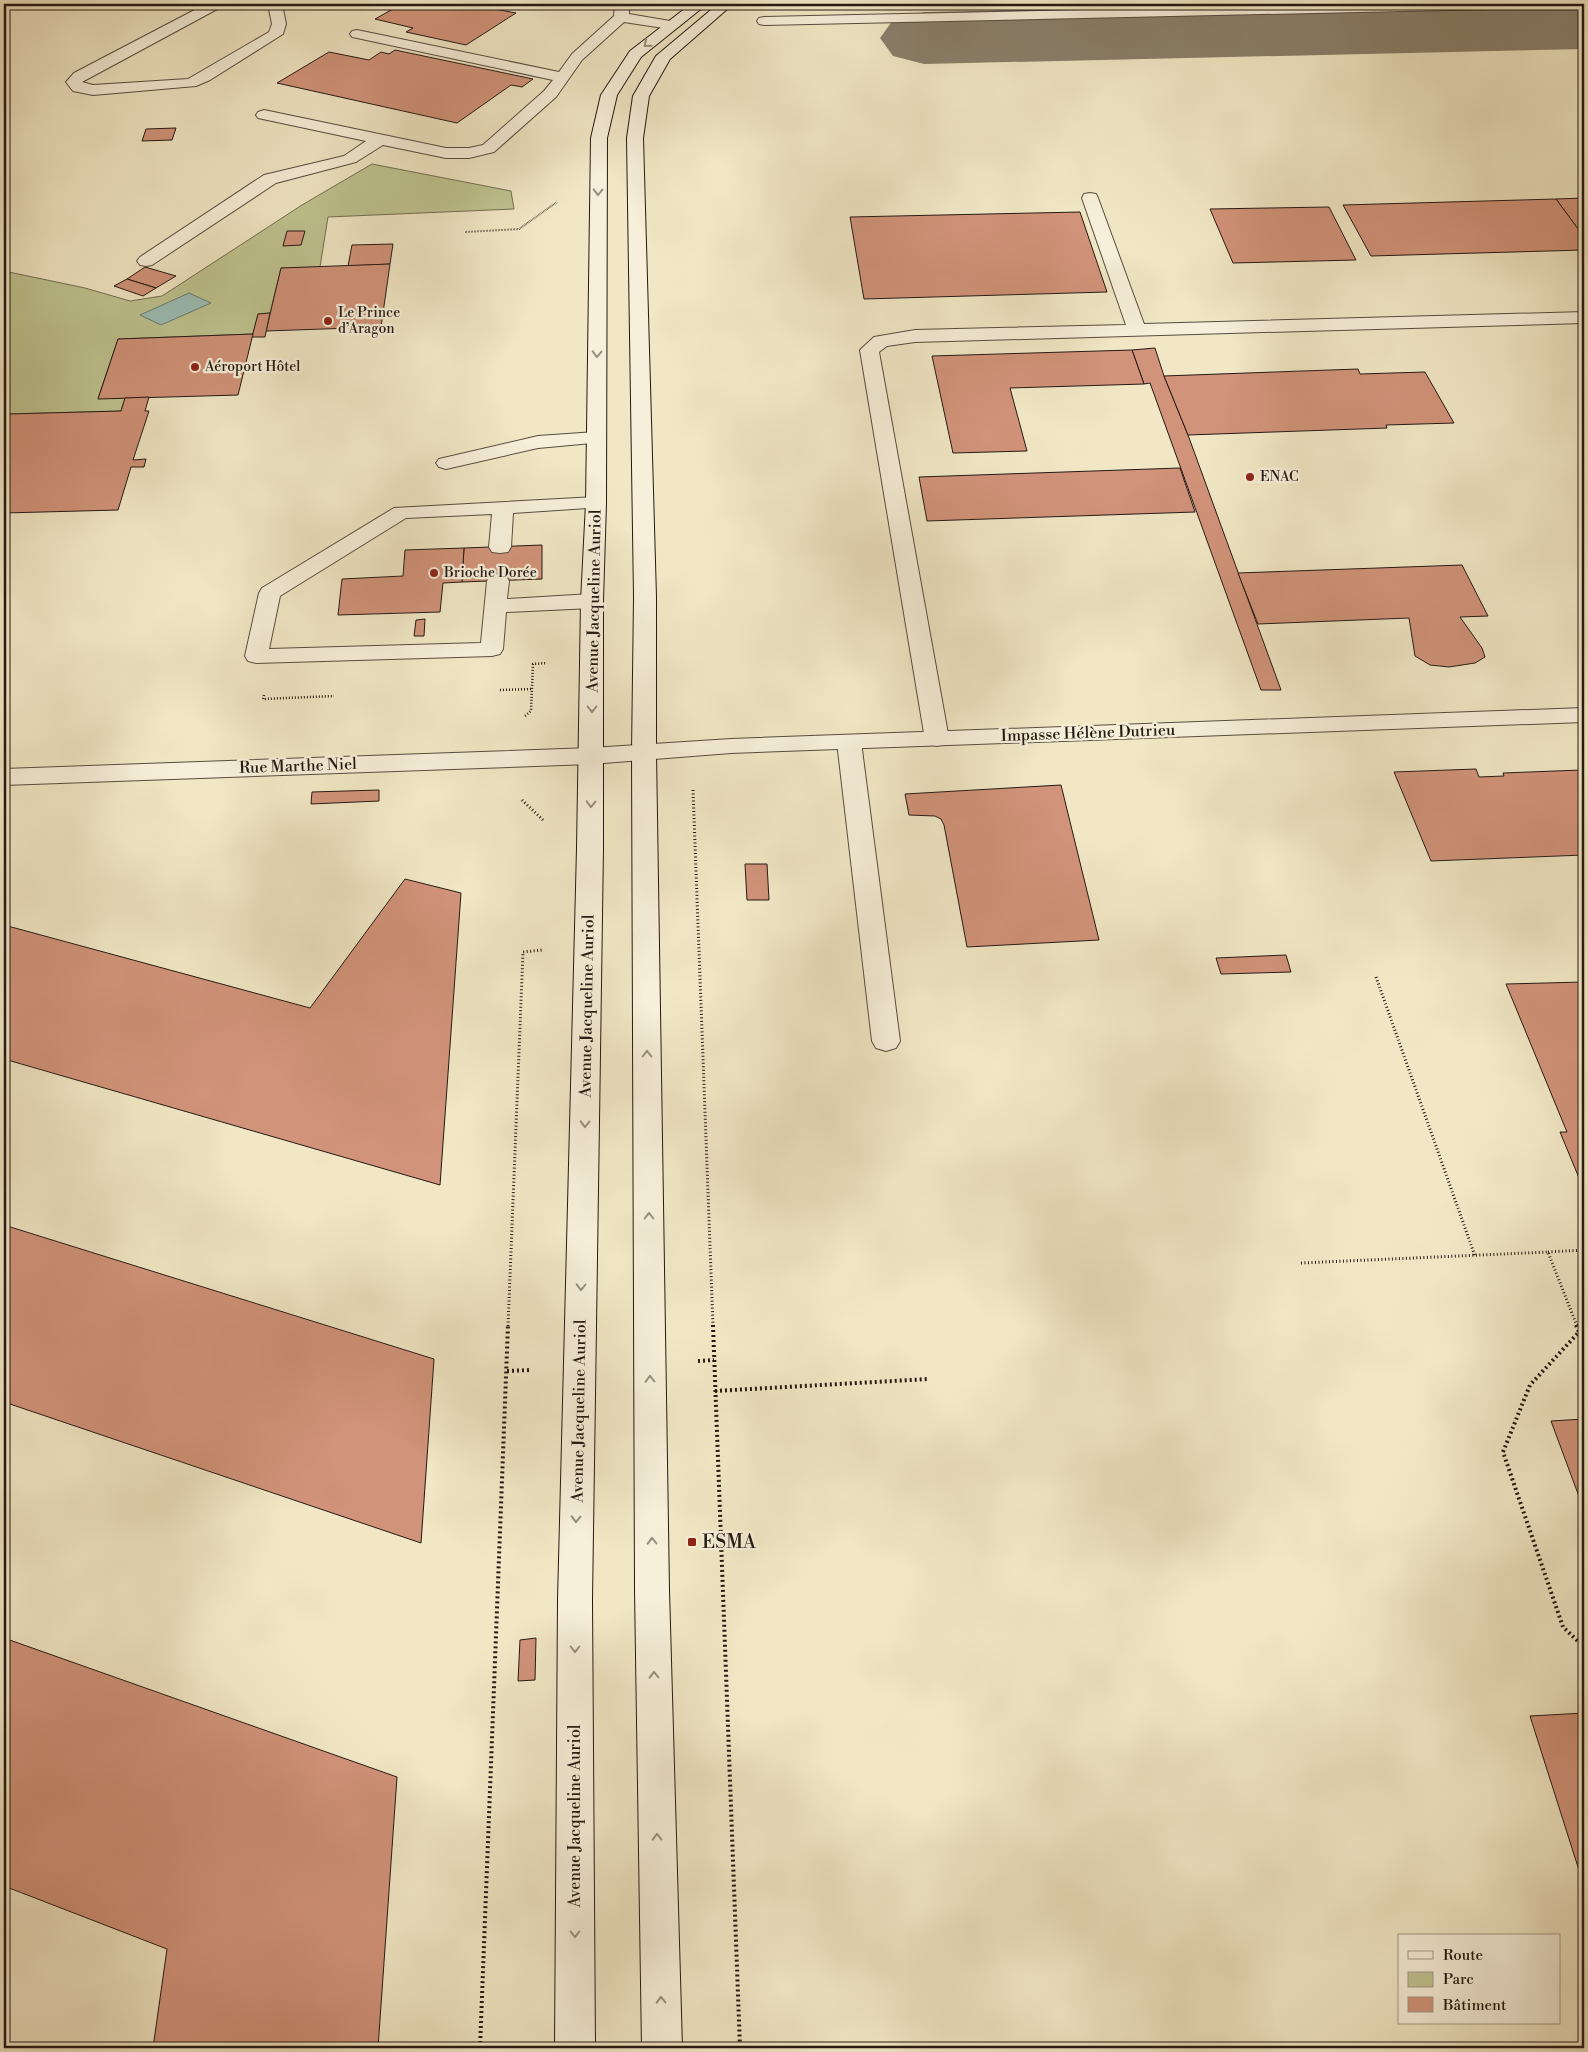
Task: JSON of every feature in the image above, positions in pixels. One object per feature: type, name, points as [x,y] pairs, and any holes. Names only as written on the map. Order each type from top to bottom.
[{"type":"main road","points":[[216,4],[79,76],[74,82],[78,88],[93,90],[171,86],[191,83],[205,78],[276,34],[279,24],[275,4]]},
{"type":"main road","name":"Avenue Jacqueline Auriol","points":[[575,2048],[575,1600],[591,756],[592,601],[596,503],[599,138],[609,95],[635,54],[670,25],[700,4]]},
{"type":"main road","points":[[662,2048],[652,1590],[644,752],[645,598],[635,138],[641,96],[664,56],[726,4]]},
{"type":"main road","points":[[764,21],[1538,4]]},
{"type":"main road","points":[[264,115],[446,153],[469,153],[488,149],[550,94],[577,57],[621,10],[670,25]]},
{"type":"main road","points":[[356,34],[562,77]]},
{"type":"main road","points":[[146,261],[270,179],[350,159],[381,140]]},
{"type":"main road","points":[[1090,198],[1136,330]]},
{"type":"main road","points":[[937,739],[869,350],[882,341],[914,336],[1584,318]]},
{"type":"main road","points":[[446,463],[538,442],[596,438]]},
{"type":"main road","points":[[498,581],[492,649],[256,656],[270,593],[401,512],[596,503]]},
{"type":"main road","points":[[500,547],[503,507]]},
{"type":"main road","points":[[496,606],[592,601]]},
{"type":"main road","name":"Impasse Hélène Dutrieu","points":[[591,756],[692,748],[1584,715]]},
{"type":"main road","points":[[849,742],[886,1040]]},
{"type":"main road","name":"Rue Marthe Niel","points":[[4,776],[591,756]]},
{"type":"path","points":[[465,232],[519,229],[560,200]]},
{"type":"path","points":[[521,720],[531,711],[533,664],[552,663]]},
{"type":"path","points":[[692,748],[740,2048]]},
{"type":"path","points":[[518,798],[527,803],[545,822]]},
{"type":"path","points":[[480,2048],[523,952],[550,949]]},
{"type":"path","points":[[1376,978],[1475,1256]]},
{"type":"path","points":[[1301,1263],[1584,1250]]},
{"type":"path","points":[[1548,1252],[1579,1332],[1530,1385],[1504,1452],[1564,1627],[1584,1646]]},
{"type":"path","points":[[715,1391],[928,1379]]},
{"type":"green space","points":[[926,4],[760,8],[738,5]]},
{"type":"green space","points":[[372,164],[511,191],[514,209],[328,217],[320,267],[281,268],[270,313],[258,314],[253,334],[118,339],[98,398],[125,398],[121,411],[8,414],[4,424],[4,271],[85,288],[130,301],[162,296],[302,205]]},
{"type":"water","points":[[189,293],[211,303],[161,325],[140,315]]},
{"type":"building","points":[[402,4],[468,4],[516,13],[466,45],[406,32],[413,28],[375,19]]},
{"type":"building","points":[[395,50],[533,79],[522,87],[511,85],[457,123],[277,83],[329,52],[369,60],[381,52],[389,54]]},
{"type":"building","points":[[176,128],[172,140],[142,141],[146,129]]},
{"type":"building","points":[[1584,198],[1584,229],[1578,229],[1556,199]]},
{"type":"building","points":[[1556,199],[1584,237],[1584,250],[1371,256],[1343,205]]},
{"type":"building","points":[[1329,207],[1356,260],[1233,263],[1210,209]]},
{"type":"building","points":[[1080,212],[1107,292],[864,299],[850,217]]},
{"type":"building","points":[[287,231],[305,231],[301,245],[283,246]]},
{"type":"building","points":[[393,244],[390,264],[348,266],[352,245]]},
{"type":"building","points":[[390,264],[381,327],[266,331],[281,268]]},
{"type":"building","points":[[145,267],[176,276],[156,288],[127,279]]},
{"type":"building","points":[[127,279],[156,288],[143,296],[114,286]]},
{"type":"building","points":[[270,313],[265,337],[252,337],[258,314]]},
{"type":"building","points":[[253,334],[238,395],[98,399],[118,339]]},
{"type":"building","points":[[1155,348],[1281,690],[1261,690],[1150,383],[1144,384],[1132,350]]},
{"type":"building","points":[[1132,350],[1144,384],[1010,388],[1027,451],[953,453],[932,356]]},
{"type":"building","points":[[1358,369],[1360,374],[1425,372],[1454,423],[1386,425],[1387,428],[1188,435],[1164,376]]},
{"type":"building","points":[[149,397],[145,411],[149,411],[133,460],[146,459],[144,467],[131,467],[118,510],[4,513],[4,424],[8,414],[121,411],[125,398]]},
{"type":"building","points":[[1180,468],[1195,512],[927,521],[919,477]]},
{"type":"building","points":[[542,545],[542,579],[462,582],[464,548]]},
{"type":"building","points":[[464,548],[462,582],[443,583],[440,612],[338,615],[342,579],[403,576],[405,550]]},
{"type":"building","points":[[1462,565],[1488,616],[1460,617],[1482,648],[1485,657],[1475,663],[1449,667],[1430,665],[1415,656],[1409,618],[1258,624],[1238,573]]},
{"type":"building","points":[[425,619],[424,636],[414,636],[416,620]]},
{"type":"building","points":[[1476,769],[1479,777],[1504,776],[1503,773],[1582,770],[1584,774],[1584,855],[1431,861],[1394,772]]},
{"type":"building","points":[[1061,785],[1099,940],[967,947],[944,825],[941,819],[935,816],[909,815],[905,794]]},
{"type":"building","points":[[379,790],[379,801],[311,804],[312,792]]},
{"type":"building","points":[[745,864],[767,864],[769,900],[747,900]]},
{"type":"building","points":[[405,879],[461,893],[440,1185],[4,1059],[4,925],[310,1008]]},
{"type":"building","points":[[1286,955],[1291,972],[1221,974],[1216,958]]},
{"type":"building","points":[[1584,982],[1584,1190],[1560,1132],[1567,1132],[1506,984]]},
{"type":"building","points":[[4,1225],[434,1359],[421,1543],[4,1402]]},
{"type":"building","points":[[1584,1419],[1584,1510],[1551,1421]]},
{"type":"building","points":[[4,1638],[397,1777],[378,2048],[153,2048],[167,1949],[4,1886]]},
{"type":"building","points":[[536,1638],[535,1680],[518,1681],[520,1640]]},
{"type":"building","points":[[1584,1713],[1584,1886],[1530,1716]]},
{"type":"taxiway","points":[[924,38],[1584,23]]},
{"type":"place","name":"Le Prince d’Aragon","points":[[328,321]]},
{"type":"place","name":"Aéroport Hôtel","points":[[195,367]]},
{"type":"place","name":"ENAC","points":[[1250,477]]},
{"type":"place","name":"Brioche Dorée","points":[[434,573]]},
{"type":"place","name":"ESMA","points":[[692,1542]]}]
